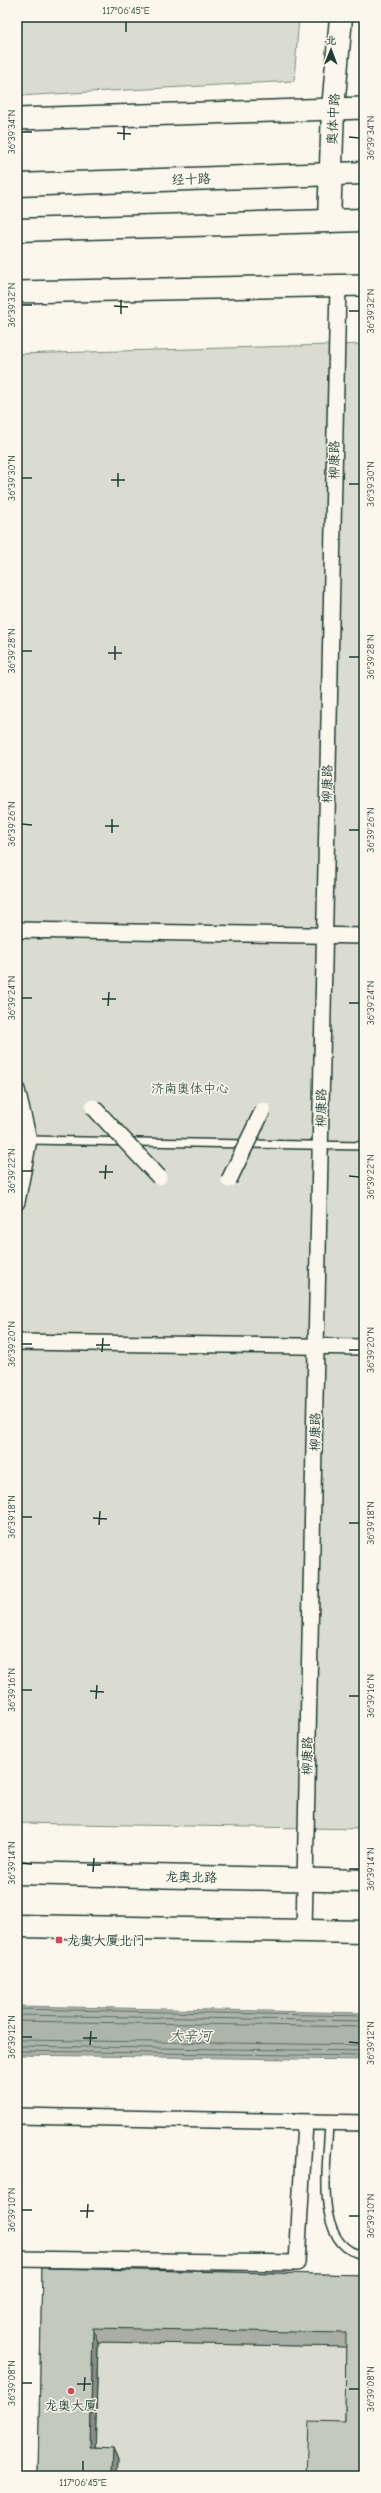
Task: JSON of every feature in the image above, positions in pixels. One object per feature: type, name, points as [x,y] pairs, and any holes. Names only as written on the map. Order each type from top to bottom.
[{"type":"main road","name":"奥体中路","points":[[329,221],[333,109],[342,17]]},
{"type":"main road","points":[[17,119],[364,108]]},
{"type":"main road","name":"经十路","points":[[17,186],[364,173]]},
{"type":"main road","points":[[17,230],[364,220]]},
{"type":"main road","points":[[17,292],[364,285]]},
{"type":"main road","name":"龙奥北路","points":[[17,1873],[364,1881]]},
{"type":"main road","points":[[17,1926],[364,1932]]},
{"type":"street","name":"柳康路","points":[[304,1931],[338,285]]},
{"type":"street","points":[[17,930],[364,936]]},
{"type":"street","points":[[17,1090],[29,1140],[17,1202]]},
{"type":"street","points":[[93,1107],[161,1180]]},
{"type":"street","points":[[228,1182],[263,1110]]},
{"type":"street","points":[[17,1342],[317,1345],[364,1347]]},
{"type":"street","points":[[17,2116],[364,2123]]},
{"type":"street","points":[[17,2259],[296,2262],[304,2122]]},
{"type":"lane","points":[[29,1140],[364,1146]]},
{"type":"lane","points":[[329,2122],[328,2218],[337,2239],[356,2254],[364,2255]]},
{"type":"green space","points":[[17,17],[299,17],[294,81],[17,96]]},
{"type":"green space","name":"济南奥体中心","points":[[364,344],[364,1829],[17,1823],[17,354]]},
{"type":"green space","points":[[98,2342],[351,2347],[350,2435],[313,2476],[117,2476],[117,2461],[95,2460]]},
{"type":"water","name":"大辛河","points":[[17,2006],[364,2013],[364,2060],[17,2055]]},
{"type":"building","name":"龙奥大厦","points":[[42,2268],[364,2275],[364,2476],[307,2476],[309,2421],[345,2422],[346,2333],[93,2328],[90,2447],[113,2448],[112,2476],[38,2476]]},
{"type":"place","name":"龙奥大厦北门","points":[[59,1940]]},
{"type":"place","name":"龙奥大厦","points":[[71,2391]]}]
